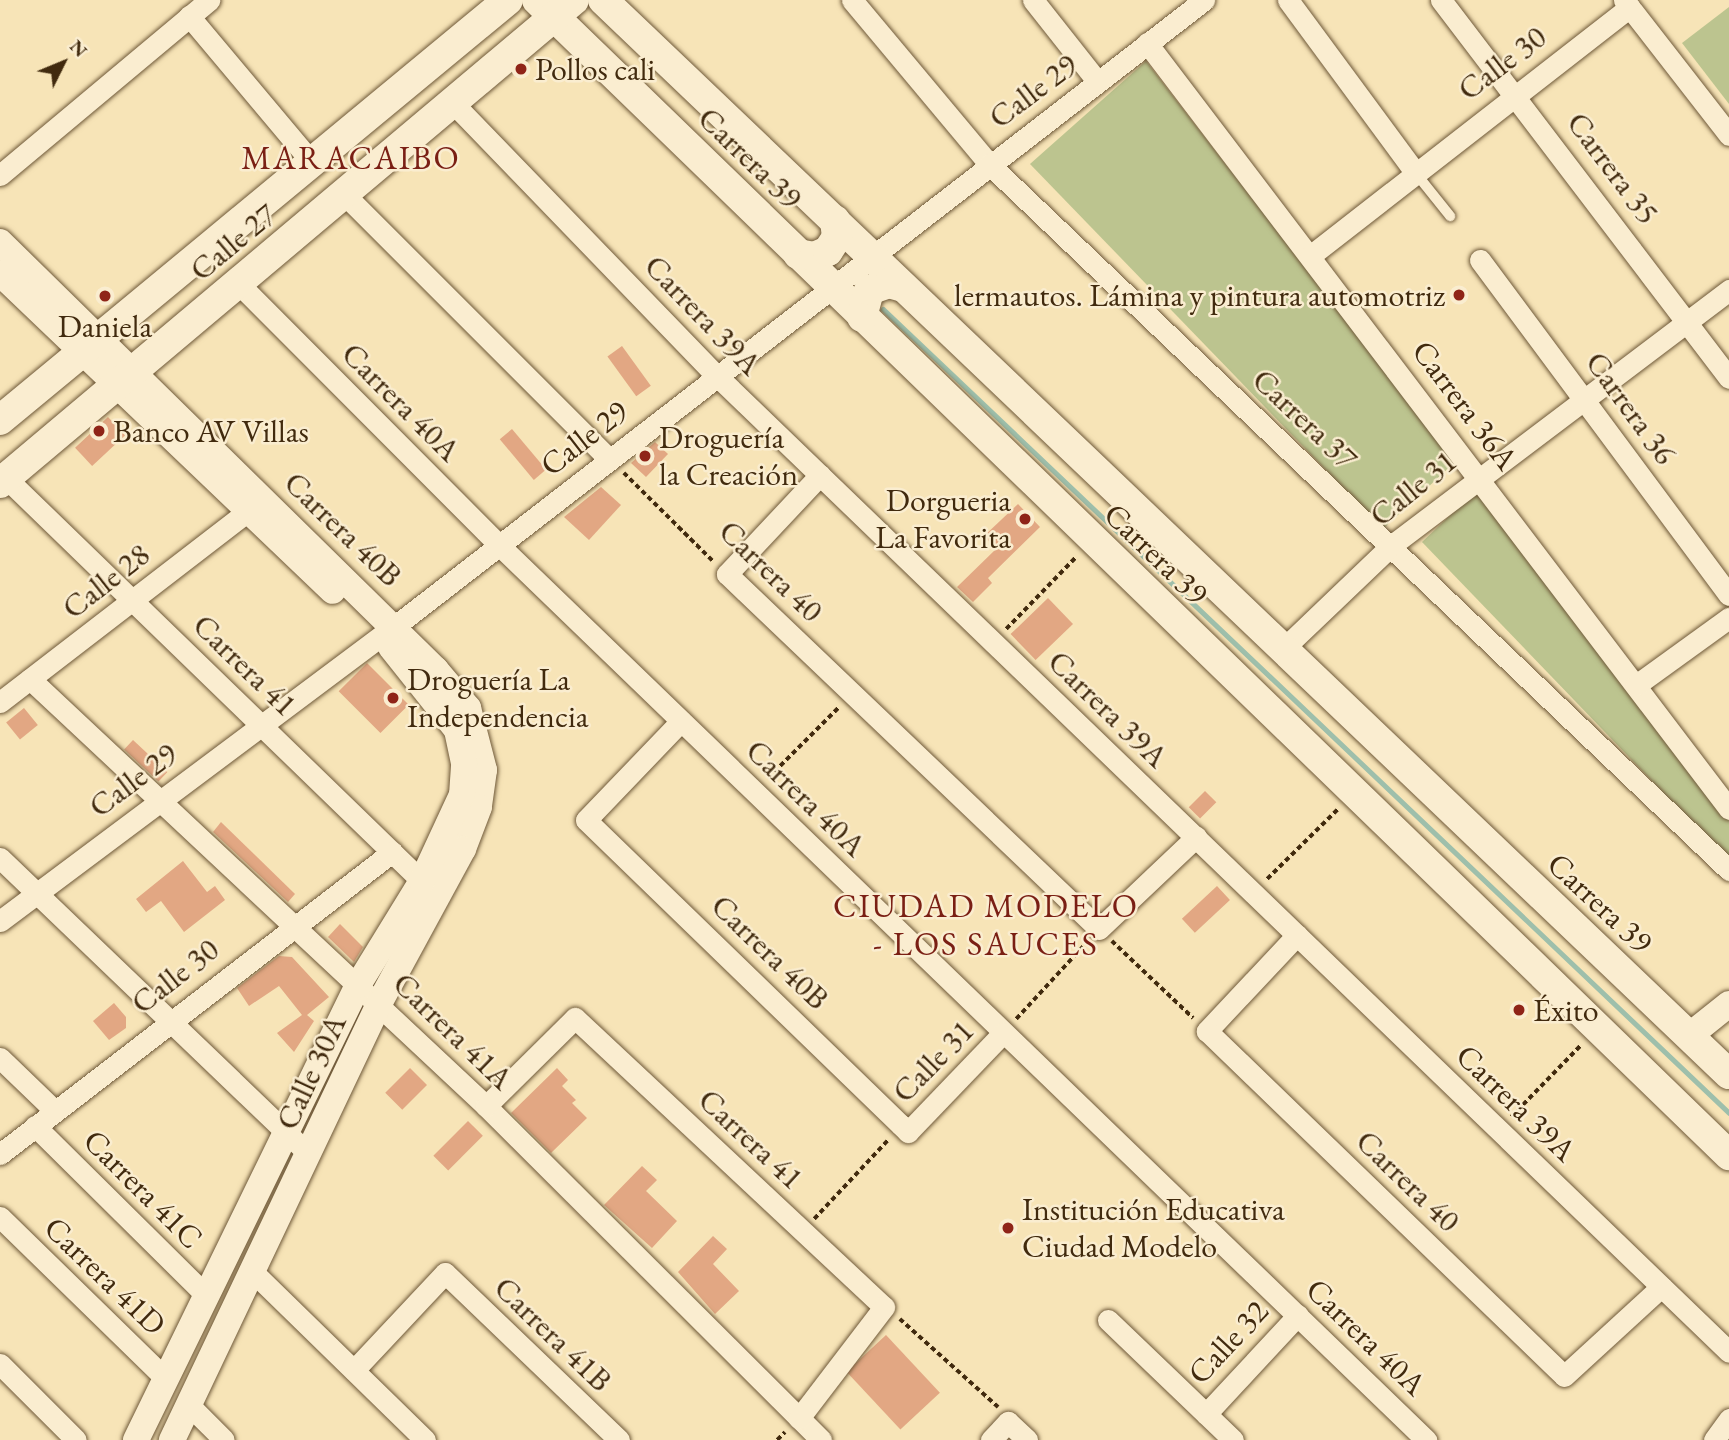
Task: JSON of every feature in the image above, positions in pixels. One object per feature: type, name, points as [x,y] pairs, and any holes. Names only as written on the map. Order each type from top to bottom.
[{"type":"main road","name":"Calle 27","points":[[0,420],[313,164],[508,0]]},
{"type":"main road","name":"Carrera 39","points":[[603,0],[1729,1074]]},
{"type":"main road","name":"Calle 27","points":[[3,480],[453,103],[555,6]]},
{"type":"main road","name":"Carrera 39","points":[[555,6],[862,317],[1729,1155]]},
{"type":"main road","points":[[798,254],[814,257],[828,251],[836,237],[835,220]]},
{"type":"main road","points":[[862,317],[869,290],[889,283],[903,287]]},
{"type":"street","points":[[0,175],[209,0]]},
{"type":"street","name":"Carrera 37","points":[[852,0],[989,164],[1392,545],[1729,870]]},
{"type":"street","points":[[1033,0],[1097,81]]},
{"type":"street","name":"Calle 29","points":[[0,921],[260,724],[388,631],[870,255],[1204,0]]},
{"type":"street","points":[[1288,0],[1414,171]]},
{"type":"street","name":"Carrera 35","points":[[1441,0],[1516,91],[1729,378]]},
{"type":"street","points":[[1627,4],[1729,135]]},
{"type":"street","name":"Calle 30","points":[[1310,256],[1627,4]]},
{"type":"street","points":[[190,16],[313,164]]},
{"type":"street","name":"Carrera 36A","points":[[1147,43],[1479,475],[1729,809]]},
{"type":"street","name":"Carrera 39A","points":[[453,103],[716,375],[1729,1352]]},
{"type":"street","points":[[345,195],[609,459]]},
{"type":"street","name":"Carrera 40B","points":[[0,242],[91,345],[388,631]]},
{"type":"street","name":"Carrera 36","points":[[1480,260],[1585,396],[1729,595]]},
{"type":"street","name":"Carrera 40B","points":[[0,273],[91,345]]},
{"type":"street","name":"Carrera 40A","points":[[238,283],[499,545],[1426,1440]]},
{"type":"street","name":"Calle 31","points":[[1283,649],[1392,545],[1479,475],[1729,290]]},
{"type":"street","name":"Carrera 40B","points":[[126,379],[249,510],[455,691],[467,729]]},
{"type":"street","points":[[727,574],[820,475]]},
{"type":"street","name":"Carrera 41","points":[[3,480],[133,601],[431,889]]},
{"type":"street","name":"Calle 28","points":[[0,702],[249,510]]},
{"type":"street","name":"Carrera 40","points":[[727,574],[1099,929]]},
{"type":"street","points":[[1636,685],[1729,618]]},
{"type":"street","name":"Carrera 41A","points":[[30,678],[486,1107],[821,1440]]},
{"type":"street","name":"Carrera 40B","points":[[681,721],[586,820],[905,1129]]},
{"type":"street","name":"Calle 30A","points":[[173,1440],[254,1273],[431,889],[479,807],[484,770],[467,729]]},
{"type":"street","points":[[1099,929],[1196,837]]},
{"type":"street","name":"Calle 30","points":[[0,1154],[169,1020],[392,852]]},
{"type":"street","points":[[0,858],[309,1154]]},
{"type":"street","name":"Calle 30A","points":[[135,1440],[167,1380],[358,985],[431,889]]},
{"type":"street","points":[[1207,1031],[1297,935]]},
{"type":"street","points":[[1689,1035],[1729,1004]]},
{"type":"street","name":"Carrera 41","points":[[486,1107],[575,1018],[884,1307]]},
{"type":"street","name":"Carrera 40","points":[[1207,1031],[1564,1376],[1661,1287]]},
{"type":"street","name":"Calle 31","points":[[905,1129],[1003,1033]]},
{"type":"street","name":"Carrera 41C","points":[[0,1058],[55,1111]]},
{"type":"street","name":"Carrera 41C","points":[[35,1126],[207,1296]]},
{"type":"street","name":"Carrera 41D","points":[[0,1217],[167,1380]]},
{"type":"street","points":[[254,1273],[425,1440]]},
{"type":"street","name":"Carrera 41B","points":[[354,1370],[445,1273],[619,1440]]},
{"type":"street","points":[[799,1418],[884,1307]]},
{"type":"street","name":"Calle 32","points":[[1206,1414],[1298,1315]]},
{"type":"street","points":[[1108,1320],[1233,1440]]},
{"type":"street","points":[[0,1364],[76,1440]]},
{"type":"street","points":[[190,1405],[224,1440]]},
{"type":"street","points":[[1714,1440],[1729,1419]]},
{"type":"street","points":[[991,1440],[1008,1422],[1027,1440]]},
{"type":"lane","points":[[1414,171],[1450,216]]},
{"type":"path","name":"Carrera 40","points":[[609,459],[727,574]]},
{"type":"path","points":[[993,642],[1093,540]]},
{"type":"path","points":[[754,792],[853,692]]},
{"type":"path","points":[[1253,892],[1354,794]]},
{"type":"path","points":[[1003,1033],[1099,929],[1207,1031]]},
{"type":"path","points":[[1498,1129],[1598,1028]]},
{"type":"path","points":[[803,1231],[905,1129]]},
{"type":"path","points":[[884,1307],[1003,1412],[1008,1422]]},
{"type":"green space","points":[[1729,7],[1729,104],[1682,43]]},
{"type":"green space","points":[[1146,61],[1455,462],[1383,529],[1030,164]]},
{"type":"green space","points":[[1479,488],[1729,821],[1729,861],[1422,542]]},
{"type":"building","points":[[622,346],[651,386],[636,396],[607,357]]},
{"type":"building","points":[[108,417],[125,435],[92,466],[75,448]]},
{"type":"building","points":[[512,429],[546,470],[534,480],[500,439]]},
{"type":"building","points":[[655,442],[668,454],[646,477],[631,463]]},
{"type":"building","points":[[601,487],[621,505],[589,540],[564,517]]},
{"type":"building","points":[[1018,504],[1040,527],[988,578],[992,583],[973,602],[957,587],[996,549],[984,536]]},
{"type":"building","points":[[1048,598],[1073,624],[1036,660],[1011,634]]},
{"type":"building","points":[[367,663],[409,705],[380,733],[339,691]]},
{"type":"building","points":[[24,708],[38,725],[20,740],[6,722]]},
{"type":"building","points":[[133,740],[167,772],[159,782],[124,750]]},
{"type":"building","points":[[1205,791],[1216,802],[1200,819],[1189,807]]},
{"type":"building","points":[[221,822],[295,894],[288,902],[213,832]]},
{"type":"building","points":[[183,861],[207,892],[215,886],[225,900],[184,932],[161,901],[146,912],[136,899]]},
{"type":"building","points":[[1217,886],[1230,900],[1195,933],[1182,919]]},
{"type":"building","points":[[340,924],[363,947],[354,962],[328,937]]},
{"type":"building","points":[[279,956],[292,957],[329,997],[307,1015],[314,1021],[294,1052],[277,1033],[302,1015],[279,986],[249,1006],[237,988]]},
{"type":"building","points":[[114,1003],[126,1017],[126,1028],[109,1040],[93,1021]]},
{"type":"building","points":[[410,1068],[427,1085],[402,1110],[385,1093]]},
{"type":"building","points":[[557,1068],[568,1080],[562,1086],[576,1100],[572,1103],[587,1118],[551,1153],[511,1113]]},
{"type":"building","points":[[468,1121],[483,1136],[448,1170],[433,1156]]},
{"type":"building","points":[[642,1166],[657,1180],[646,1191],[677,1221],[652,1248],[604,1205]]},
{"type":"building","points":[[713,1236],[727,1249],[713,1264],[739,1291],[715,1314],[678,1272]]},
{"type":"building","points":[[886,1335],[940,1393],[900,1430],[847,1372]]},
{"type":"waterway","points":[[883,309],[1729,1113]]},
{"type":"place","name":"Pollos cali","points":[[521,69]]},
{"type":"place","name":"lermautos. Lámina y pintura automotriz","points":[[1459,295]]},
{"type":"place","name":"Daniela","points":[[105,296]]},
{"type":"place","name":"Banco AV Villas","points":[[99,431]]},
{"type":"place","name":"Droguería la Creación","points":[[645,456]]},
{"type":"place","name":"Dorgueria La Favorita","points":[[1025,519]]},
{"type":"place","name":"Droguería La Independencia","points":[[393,698]]},
{"type":"place","name":"Éxito","points":[[1519,1010]]},
{"type":"place","name":"Institución Educativa Ciudad Modelo","points":[[1008,1228]]},
{"type":"district","name":"MARACAIBO","points":[[351,158]]},
{"type":"district","name":"CIUDAD MODELO - LOS SAUCES","points":[[986,925]]}]
